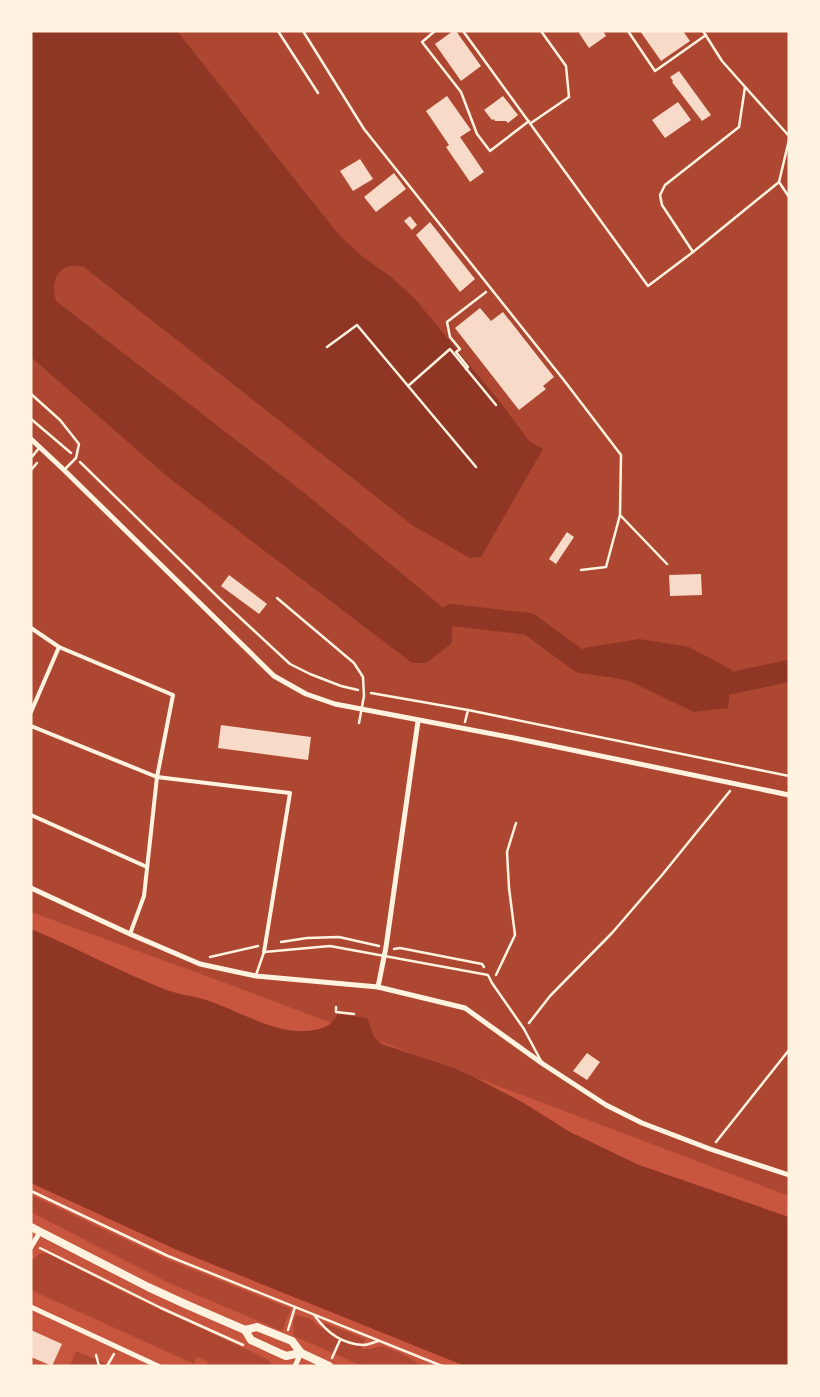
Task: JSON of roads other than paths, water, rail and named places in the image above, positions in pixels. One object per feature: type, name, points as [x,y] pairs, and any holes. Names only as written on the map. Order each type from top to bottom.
[{"type":"main road","points":[[31,1227],[148,1287],[245,1330],[251,1340],[286,1356],[301,1353]]},
{"type":"main road","points":[[245,1330],[257,1327],[292,1341],[301,1353],[328,1366]]},
{"type":"street","points":[[31,439],[274,676],[306,694],[334,704],[462,728],[789,795]]},
{"type":"street","points":[[31,628],[59,647],[173,695],[157,777],[144,896],[130,934]]},
{"type":"street","points":[[31,712],[59,647]]},
{"type":"street","points":[[378,987],[385,955],[418,721]]},
{"type":"street","points":[[31,726],[157,777],[290,793],[264,952]]},
{"type":"street","points":[[31,815],[147,867]]},
{"type":"street","points":[[31,888],[200,964],[256,976],[378,987],[465,1008],[543,1064],[606,1105],[642,1123],[710,1149],[789,1174]]},
{"type":"street","points":[[31,1247],[40,1232]]},
{"type":"street","points":[[31,1307],[158,1366]]},
{"type":"street","points":[[295,1366],[301,1353]]},
{"type":"lane","points":[[278,31],[318,93]]},
{"type":"lane","points":[[303,31],[364,129],[563,379],[621,455],[620,515],[606,567],[581,570]]},
{"type":"lane","points":[[435,31],[422,42],[461,92],[477,134],[490,152],[530,122],[569,97],[566,66],[541,31]]},
{"type":"lane","points":[[463,31],[648,286],[779,182],[789,140]]},
{"type":"lane","points":[[628,31],[655,71],[706,35]]},
{"type":"lane","points":[[703,31],[722,61],[789,136]]},
{"type":"lane","points":[[693,252],[662,206],[660,195],[665,185],[739,127],[745,87]]},
{"type":"lane","points":[[779,182],[789,196]]},
{"type":"lane","points":[[31,394],[60,420],[79,444],[76,458],[64,470]]},
{"type":"lane","points":[[31,458],[40,447]]},
{"type":"lane","points":[[620,515],[667,564]]},
{"type":"lane","points":[[277,598],[354,663],[363,676],[364,692],[359,723]]},
{"type":"lane","points":[[256,976],[264,952],[330,946],[488,974],[492,983],[524,1029],[543,1064]]},
{"type":"waterway","points":[[452,615],[529,624],[581,662],[610,666]]},
{"type":"waterway","points":[[701,679],[731,683],[789,671]]}]
